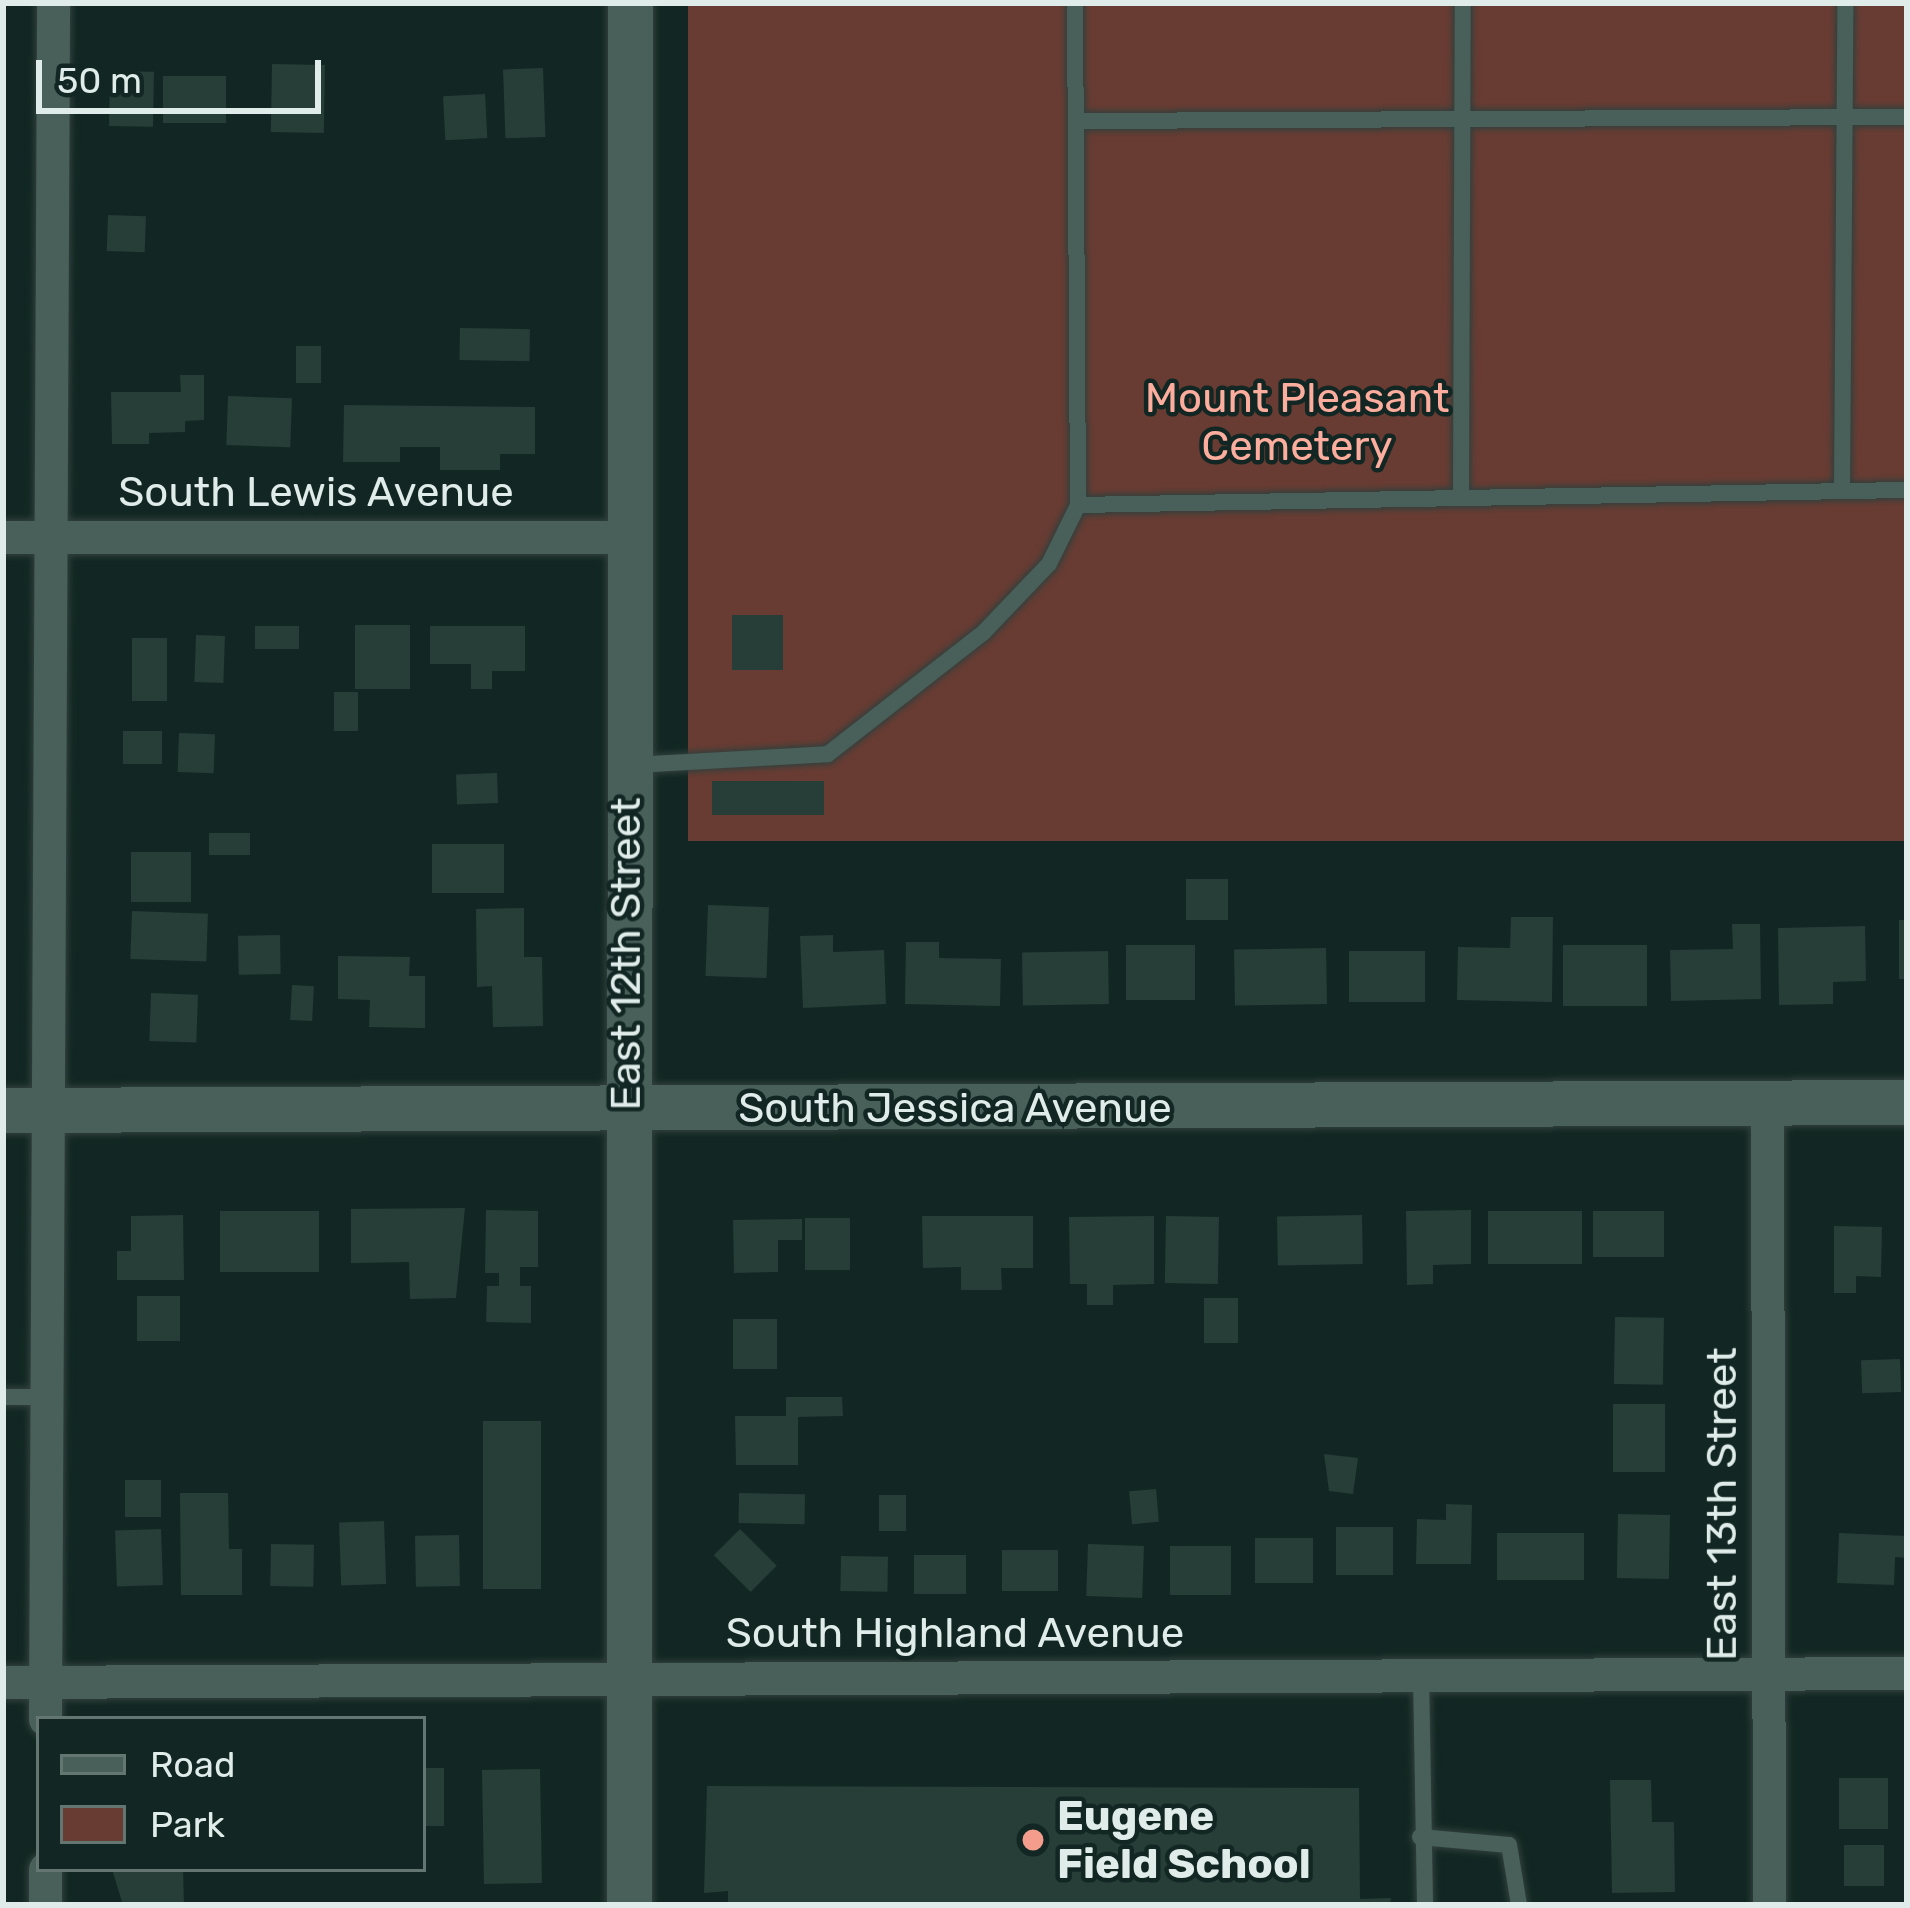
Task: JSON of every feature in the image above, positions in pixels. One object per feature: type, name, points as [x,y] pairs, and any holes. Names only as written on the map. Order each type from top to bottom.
[{"type":"street","points":[[45,1716],[45,1397],[25,1110],[48,538],[52,3]]},
{"type":"street","name":"East 12th Street","points":[[629,1905],[626,766],[631,3]]},
{"type":"street","name":"South Lewis Avenue","points":[[3,537],[630,537]]},
{"type":"street","name":"South Jessica Avenue","points":[[25,1110],[1907,1102]]},
{"type":"street","name":"East 13th Street","points":[[1767,1103],[1769,1905]]},
{"type":"street","name":"South Highland Avenue","points":[[3,1682],[1907,1672]]},
{"type":"street","points":[[45,1872],[45,1905]]},
{"type":"lane","points":[[626,766],[828,754],[983,633],[1049,564],[1078,505],[1076,3]]},
{"type":"lane","points":[[1461,498],[1463,3]]},
{"type":"lane","points":[[1842,491],[1844,3]]},
{"type":"lane","points":[[1076,121],[1907,117]]},
{"type":"lane","points":[[1078,505],[1907,490]]},
{"type":"lane","points":[[3,1397],[45,1397]]},
{"type":"lane","points":[[1421,1674],[1420,1837],[1425,1905]]},
{"type":"lane","points":[[1420,1837],[1495,1838],[1509,1845],[1519,1905]]},
{"type":"green space","name":"Mount Pleasant Cemetery","points":[[688,3],[1907,3],[1907,841],[688,841]]},
{"type":"building","points":[[272,64],[325,65],[324,133],[271,132]]},
{"type":"building","points":[[543,68],[545,137],[505,138],[503,69]]},
{"type":"building","points":[[110,71],[154,72],[153,127],[109,126]]},
{"type":"building","points":[[163,76],[226,76],[226,123],[163,123]]},
{"type":"building","points":[[485,94],[487,138],[445,140],[443,96]]},
{"type":"building","points":[[108,215],[146,216],[145,252],[107,251]]},
{"type":"building","points":[[460,328],[530,329],[529,361],[459,360]]},
{"type":"building","points":[[296,346],[321,346],[321,383],[296,383]]},
{"type":"building","points":[[180,375],[204,375],[204,420],[185,421],[185,432],[149,433],[149,444],[112,444],[111,392],[181,392]]},
{"type":"building","points":[[228,396],[292,398],[290,447],[226,445]]},
{"type":"building","points":[[344,405],[535,407],[535,454],[500,454],[500,470],[440,470],[440,447],[400,447],[400,462],[343,462]]},
{"type":"building","points":[[732,615],[783,615],[783,670],[732,670]]},
{"type":"building","points":[[355,625],[410,625],[410,689],[355,689]]},
{"type":"building","points":[[255,626],[299,626],[299,649],[255,649]]},
{"type":"building","points":[[430,626],[525,626],[525,671],[492,671],[492,689],[471,689],[471,664],[430,664]]},
{"type":"building","points":[[196,635],[225,636],[223,683],[194,682]]},
{"type":"building","points":[[132,638],[167,638],[167,701],[132,701]]},
{"type":"building","points":[[334,692],[358,692],[358,731],[334,731]]},
{"type":"building","points":[[123,731],[162,731],[162,764],[123,764]]},
{"type":"building","points":[[179,733],[215,734],[214,773],[178,772]]},
{"type":"building","points":[[497,773],[498,803],[457,804],[456,774]]},
{"type":"building","points":[[712,781],[824,781],[824,815],[712,815]]},
{"type":"building","points":[[209,833],[250,833],[250,855],[209,855]]},
{"type":"building","points":[[432,844],[504,844],[504,893],[432,893]]},
{"type":"building","points":[[131,852],[191,852],[191,902],[131,902]]},
{"type":"building","points":[[1186,879],[1228,879],[1228,920],[1186,920]]},
{"type":"building","points":[[708,905],[769,907],[766,978],[706,976]]},
{"type":"building","points":[[524,908],[524,957],[542,957],[543,1026],[493,1027],[492,986],[477,987],[476,909]]},
{"type":"building","points":[[132,911],[208,914],[206,962],[130,959]]},
{"type":"building","points":[[1511,917],[1553,917],[1552,1002],[1457,1000],[1458,947],[1510,948]]},
{"type":"building","points":[[1899,920],[1907,920],[1907,979],[1899,979]]},
{"type":"building","points":[[1732,924],[1760,924],[1761,999],[1671,1001],[1670,950],[1733,949]]},
{"type":"building","points":[[1865,926],[1866,981],[1833,982],[1833,1004],[1779,1005],[1778,928]]},
{"type":"building","points":[[280,935],[281,974],[239,975],[238,936]]},
{"type":"building","points":[[833,935],[833,952],[884,950],[886,1004],[803,1008],[800,936]]},
{"type":"building","points":[[906,942],[939,942],[939,958],[1001,959],[1000,1006],[905,1004]]},
{"type":"building","points":[[1126,945],[1195,945],[1195,1000],[1126,1000]]},
{"type":"building","points":[[1563,945],[1647,945],[1647,1006],[1563,1006]]},
{"type":"building","points":[[1326,948],[1327,1004],[1235,1006],[1234,950]]},
{"type":"building","points":[[1108,951],[1109,1004],[1023,1005],[1022,953]]},
{"type":"building","points":[[1349,951],[1425,951],[1425,1002],[1349,1002]]},
{"type":"building","points":[[338,956],[410,957],[409,976],[425,976],[425,1028],[369,1027],[370,1000],[338,999]]},
{"type":"building","points":[[292,985],[314,986],[312,1021],[290,1020]]},
{"type":"building","points":[[151,993],[198,995],[196,1043],[149,1041]]},
{"type":"building","points":[[465,1208],[456,1298],[410,1299],[409,1262],[351,1263],[351,1209]]},
{"type":"building","points":[[486,1210],[538,1211],[538,1267],[520,1267],[520,1286],[531,1286],[531,1323],[486,1322],[487,1286],[499,1286],[499,1273],[485,1273]]},
{"type":"building","points":[[1471,1210],[1471,1264],[1433,1265],[1433,1284],[1407,1285],[1406,1211]]},
{"type":"building","points":[[220,1211],[319,1211],[319,1272],[220,1272]]},
{"type":"building","points":[[1488,1211],[1582,1211],[1582,1264],[1488,1264]]},
{"type":"building","points":[[1593,1211],[1664,1211],[1664,1257],[1593,1257]]},
{"type":"building","points":[[183,1215],[184,1280],[117,1280],[117,1251],[131,1251],[131,1216]]},
{"type":"building","points":[[1362,1215],[1363,1264],[1278,1265],[1277,1216]]},
{"type":"building","points":[[922,1216],[1033,1216],[1033,1268],[1001,1268],[1002,1290],[961,1290],[961,1267],[923,1268]]},
{"type":"building","points":[[1154,1216],[1154,1284],[1113,1285],[1113,1305],[1087,1305],[1087,1284],[1070,1284],[1069,1217]]},
{"type":"building","points":[[1166,1216],[1219,1217],[1218,1284],[1165,1283]]},
{"type":"building","points":[[805,1218],[850,1218],[850,1270],[805,1270]]},
{"type":"building","points":[[802,1219],[802,1240],[778,1240],[778,1272],[734,1273],[733,1220]]},
{"type":"building","points":[[1834,1226],[1882,1227],[1881,1277],[1856,1276],[1856,1293],[1834,1293]]},
{"type":"building","points":[[137,1296],[180,1296],[180,1341],[137,1341]]},
{"type":"building","points":[[1204,1298],[1238,1298],[1238,1343],[1204,1343]]},
{"type":"building","points":[[1615,1317],[1664,1318],[1663,1385],[1614,1384]]},
{"type":"building","points":[[733,1319],[777,1319],[777,1369],[733,1369]]},
{"type":"building","points":[[1900,1359],[1901,1392],[1862,1393],[1861,1360]]},
{"type":"building","points":[[786,1397],[842,1397],[843,1416],[798,1417],[798,1465],[736,1465],[735,1416],[786,1416]]},
{"type":"building","points":[[1613,1404],[1665,1404],[1665,1472],[1613,1472]]},
{"type":"building","points":[[483,1421],[541,1421],[541,1589],[483,1589]]},
{"type":"building","points":[[1324,1454],[1358,1458],[1353,1494],[1329,1491]]},
{"type":"building","points":[[125,1480],[161,1480],[161,1517],[125,1517]]},
{"type":"building","points":[[1156,1489],[1159,1522],[1132,1524],[1129,1491]]},
{"type":"building","points":[[180,1493],[228,1493],[229,1549],[242,1549],[242,1595],[181,1595]]},
{"type":"building","points":[[739,1493],[805,1494],[804,1524],[738,1523]]},
{"type":"building","points":[[879,1495],[906,1495],[906,1531],[879,1531]]},
{"type":"building","points":[[1446,1504],[1472,1505],[1471,1564],[1416,1564],[1417,1519],[1446,1520]]},
{"type":"building","points":[[1618,1514],[1670,1515],[1669,1579],[1617,1578]]},
{"type":"building","points":[[384,1521],[386,1584],[341,1586],[339,1523]]},
{"type":"building","points":[[1336,1527],[1393,1527],[1393,1575],[1336,1575]]},
{"type":"building","points":[[161,1529],[163,1585],[117,1587],[115,1531]]},
{"type":"building","points":[[740,1529],[777,1566],[751,1592],[714,1555]]},
{"type":"building","points":[[1497,1533],[1584,1533],[1584,1580],[1497,1580]]},
{"type":"building","points":[[1839,1533],[1907,1536],[1907,1558],[1895,1557],[1894,1585],[1837,1583]]},
{"type":"building","points":[[459,1535],[460,1586],[416,1587],[415,1536]]},
{"type":"building","points":[[1255,1538],[1313,1538],[1313,1583],[1255,1583]]},
{"type":"building","points":[[271,1544],[314,1545],[313,1587],[270,1586]]},
{"type":"building","points":[[1088,1544],[1144,1546],[1142,1598],[1086,1596]]},
{"type":"building","points":[[1170,1546],[1231,1546],[1231,1595],[1170,1595]]},
{"type":"building","points":[[1002,1550],[1058,1550],[1058,1591],[1002,1591]]},
{"type":"building","points":[[914,1555],[966,1555],[966,1594],[914,1594]]},
{"type":"building","points":[[841,1556],[888,1557],[887,1592],[840,1591]]},
{"type":"building","points":[[426,1768],[444,1768],[444,1826],[426,1826]]},
{"type":"building","points":[[540,1769],[542,1883],[484,1884],[482,1770]]},
{"type":"building","points":[[1839,1778],[1888,1778],[1888,1829],[1839,1829]]},
{"type":"building","points":[[1610,1780],[1651,1780],[1652,1822],[1674,1822],[1675,1892],[1612,1893]]},
{"type":"building","name":"Eugene Field School","points":[[707,1786],[1359,1788],[1360,1899],[1391,1898],[1390,1905],[728,1905],[728,1891],[704,1893]]},
{"type":"building","points":[[1844,1845],[1884,1845],[1884,1886],[1844,1886]]},
{"type":"building","points":[[113,1872],[183,1872],[184,1905],[123,1905]]},
{"type":"place","name":"Eugene Field School","points":[[1033,1840]]}]
